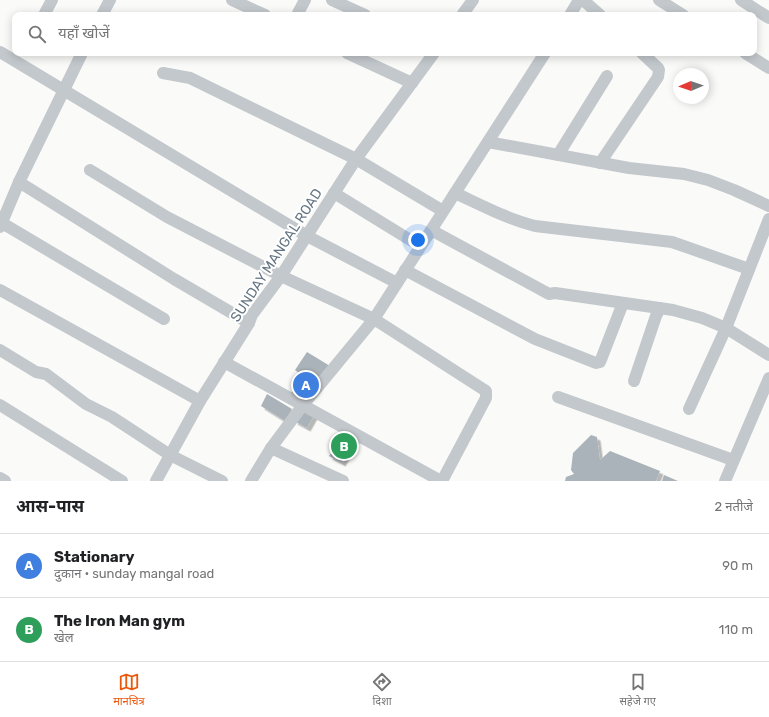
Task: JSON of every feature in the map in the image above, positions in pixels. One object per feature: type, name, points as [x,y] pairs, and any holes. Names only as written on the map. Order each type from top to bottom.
[{"type":"street","points":[[46,12],[52,0]]},
{"type":"street","points":[[104,12],[110,0]]},
{"type":"street","points":[[232,0],[258,12]]},
{"type":"street","points":[[298,12],[305,0]]},
{"type":"street","points":[[332,0],[358,12]]},
{"type":"street","points":[[464,12],[473,0]]},
{"type":"street","points":[[572,12],[579,0]]},
{"type":"street","points":[[583,0],[597,12]]},
{"type":"street","points":[[659,0],[678,12]]},
{"type":"street","points":[[741,0],[756,4],[769,18]]},
{"type":"street","points":[[0,52],[12,55]]},
{"type":"street","points":[[80,56],[19,182],[1,225],[164,319]]},
{"type":"street","points":[[354,56],[412,83]]},
{"type":"street","name":"SUNDAY MANGAL ROAD","points":[[156,481],[200,401],[249,323],[252,315],[281,276],[356,159],[432,56]]},
{"type":"street","points":[[251,481],[271,448],[303,405],[374,319],[543,56]]},
{"type":"street","points":[[600,163],[658,77],[658,68],[645,56]]},
{"type":"street","points":[[750,56],[769,68]]},
{"type":"street","points":[[22,58],[63,90],[307,236],[396,283]]},
{"type":"street","points":[[163,73],[190,78],[356,159],[443,211]]},
{"type":"street","points":[[558,155],[607,76]]},
{"type":"street","points":[[488,142],[629,168],[684,174],[708,180],[769,206]]},
{"type":"street","points":[[90,170],[167,217],[281,276],[374,319],[487,393],[486,398],[442,481],[224,362]]},
{"type":"street","points":[[19,182],[174,279],[249,323]]},
{"type":"street","points":[[334,193],[420,246]]},
{"type":"street","points":[[455,193],[525,224],[672,242],[749,269]]},
{"type":"street","points":[[689,409],[726,328],[769,220]]},
{"type":"street","points":[[431,230],[550,294],[554,293],[660,308],[689,314],[726,328],[769,355]]},
{"type":"street","points":[[405,270],[535,339],[596,363],[600,362],[623,303]]},
{"type":"street","points":[[0,290],[200,401]]},
{"type":"street","points":[[634,381],[660,308]]},
{"type":"street","points":[[0,350],[36,372],[46,374],[86,404],[112,417],[170,455],[222,481]]},
{"type":"street","points":[[724,481],[769,378]]},
{"type":"street","points":[[558,397],[733,460]]},
{"type":"street","points":[[0,405],[122,481]]},
{"type":"street","points":[[271,448],[343,481]]},
{"type":"street","points":[[0,478],[6,481]]},
{"type":"building","points":[[307,352],[330,366],[302,401],[291,394],[303,376],[295,370]]},
{"type":"building","points":[[267,394],[292,409],[285,421],[261,406]]},
{"type":"building","points":[[304,407],[315,414],[307,428],[294,421]]},
{"type":"building","points":[[347,431],[358,436],[342,463],[329,456]]},
{"type":"building","points":[[591,435],[597,437],[600,460],[610,451],[660,471],[656,481],[565,481],[566,477],[574,474],[571,470],[573,453]]},
{"type":"building","points":[[664,475],[678,481],[662,481]]},
{"type":"place","name":"Stationary","points":[[306,385]]},
{"type":"place","name":"The Iron Man gym","points":[[344,446]]}]
